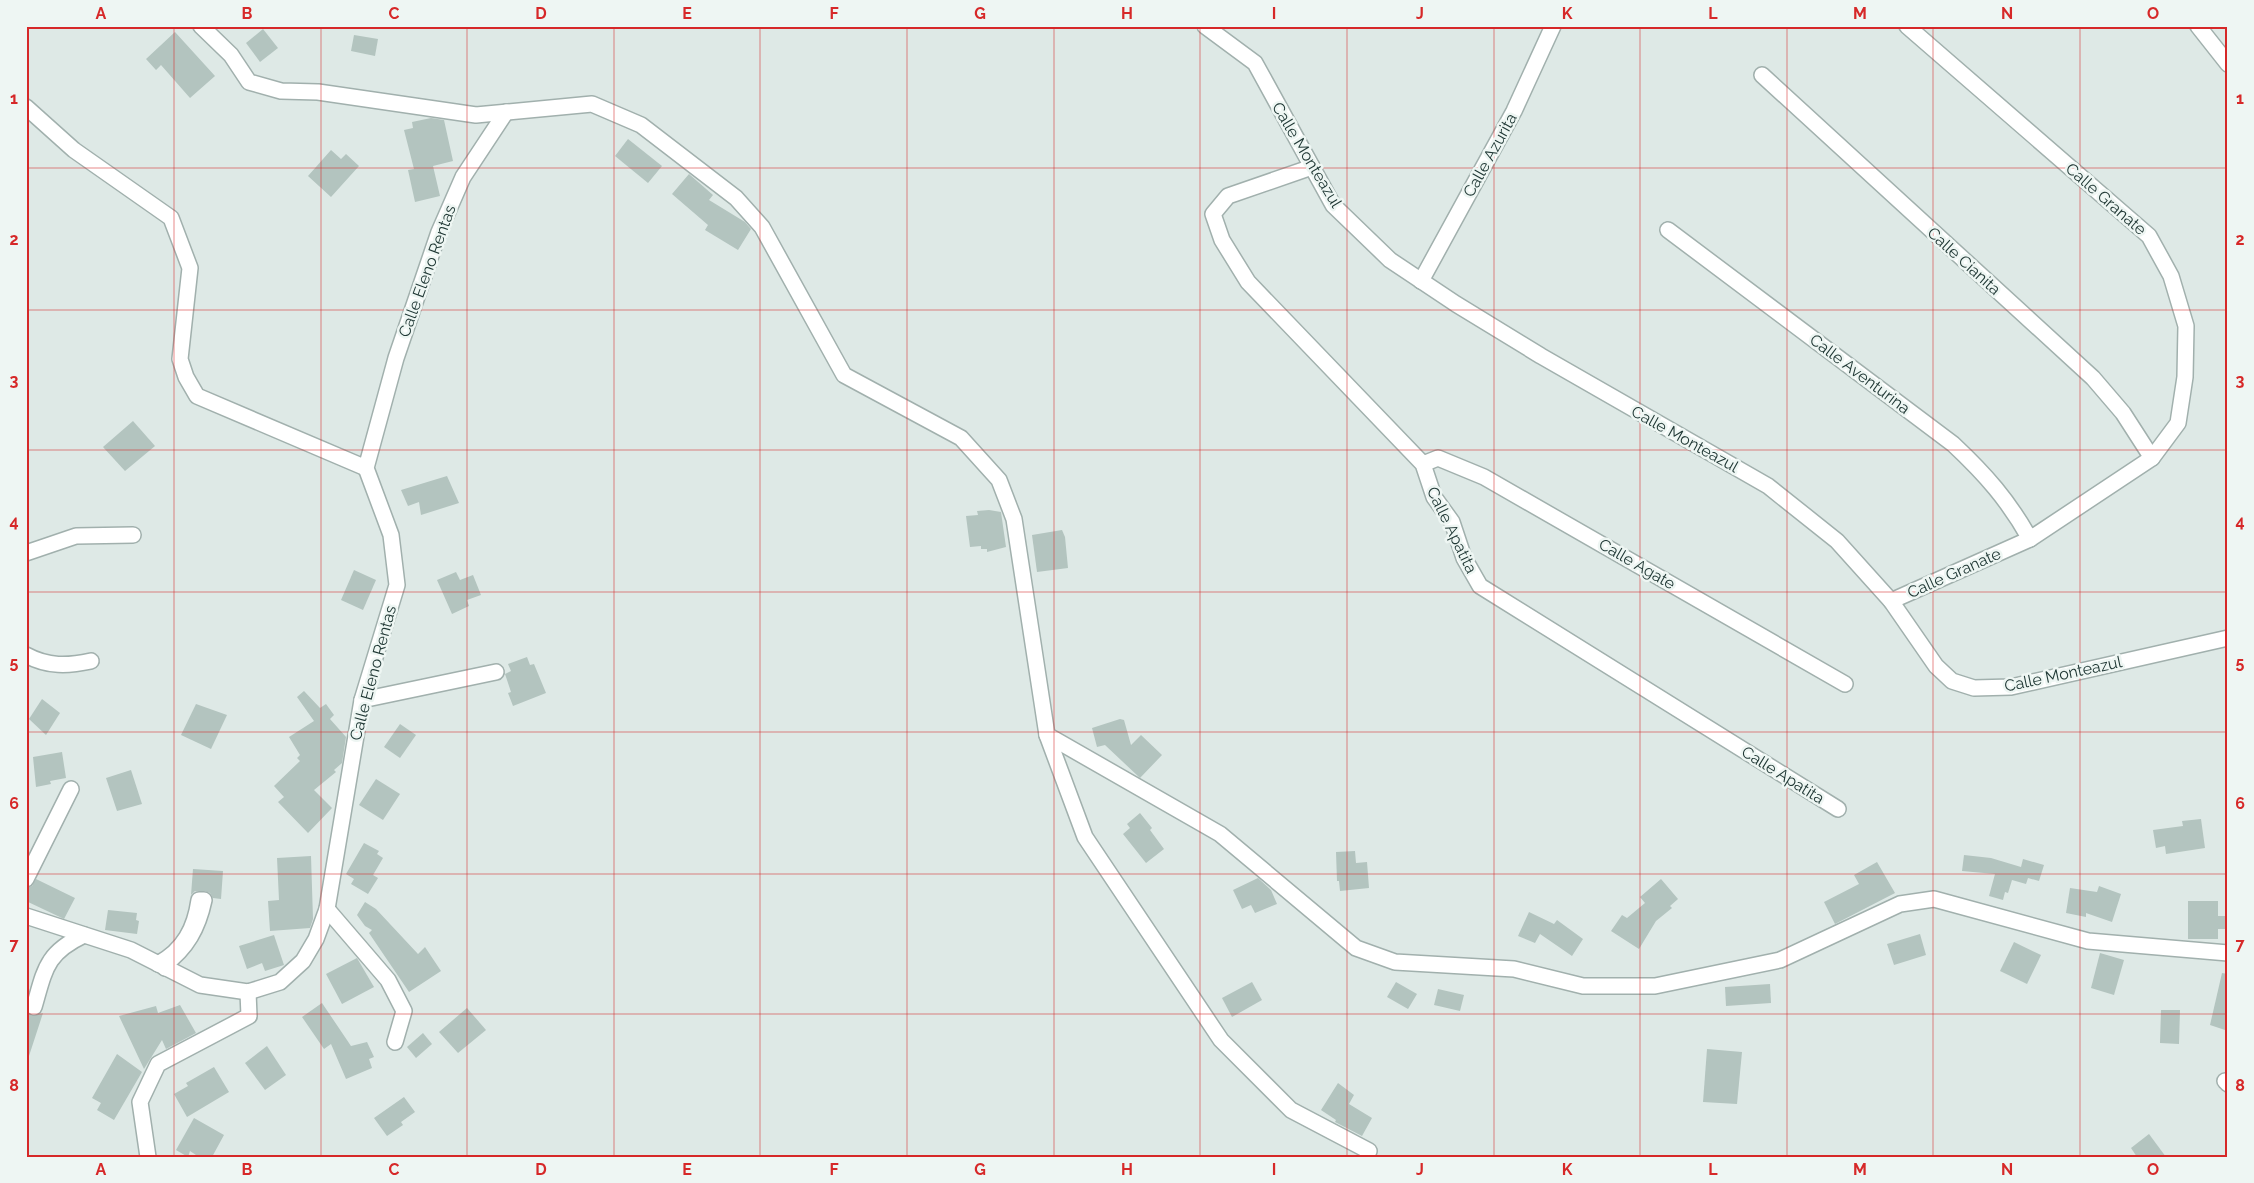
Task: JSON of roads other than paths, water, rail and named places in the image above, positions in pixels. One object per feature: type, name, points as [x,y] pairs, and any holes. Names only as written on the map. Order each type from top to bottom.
[{"type":"street","points":[[201,26],[231,55],[249,82],[281,91],[318,92],[476,115],[592,104],[641,125],[736,198],[762,227],[844,375],[961,438],[999,480],[1014,519],[1047,736],[1085,837],[1221,1040],[1291,1110],[1369,1151]]},
{"type":"street","name":"Calle Monteazul","points":[[1205,26],[1255,63],[1333,205],[1390,260],[1541,356],[1768,486],[1838,541],[1891,601],[1936,666],[1952,681],[1974,688],[2011,687],[2228,638]]},
{"type":"street","name":"Calle Azurita","points":[[1421,281],[1514,111],[1553,26]]},
{"type":"street","name":"Calle Granate","points":[[1891,601],[2030,539],[2152,458],[2178,423],[2185,377],[2186,326],[2171,276],[2149,236],[1907,26]]},
{"type":"street","points":[[2198,26],[2228,64]]},
{"type":"street","name":"Calle Cianita","points":[[1762,76],[2093,378],[2123,413],[2152,458]]},
{"type":"street","points":[[26,107],[74,150],[171,218],[190,268],[180,359],[186,378],[197,396],[366,468]]},
{"type":"street","name":"Calle Eleno Rentas","points":[[26,916],[131,950],[200,985],[248,992],[280,982],[303,962],[316,939],[327,909],[362,700],[397,584],[391,535],[366,468],[396,358],[439,232],[463,178],[506,112]]},
{"type":"street","name":"Calle Apatita","points":[[1312,167],[1228,196],[1213,214],[1222,240],[1248,282],[1424,464],[1434,497],[1452,522],[1464,558],[1480,586],[1838,810]]},
{"type":"street","name":"Calle Aventurina","points":[[1668,230],[1953,444],[1985,475],[2011,506],[2030,539]]},
{"type":"street","name":"Calle Agate","points":[[1424,464],[1438,458],[1484,477],[1845,684]]},
{"type":"street","points":[[26,553],[76,536],[133,535]]},
{"type":"street","points":[[26,655],[38,662],[67,666],[91,661]]},
{"type":"street","points":[[362,700],[496,672]]},
{"type":"street","points":[[1047,736],[1220,834],[1356,948],[1395,962],[1514,969],[1583,986],[1655,986],[1780,960],[1900,904],[1934,899],[2088,941],[2228,952]]},
{"type":"street","points":[[26,879],[71,789]]},
{"type":"street","points":[[327,909],[388,980],[404,1011],[395,1042]]},
{"type":"street","points":[[34,1007],[42,977],[53,955],[66,944],[84,935]]},
{"type":"street","points":[[148,1157],[140,1102],[158,1064],[249,1016],[248,992]]}]
